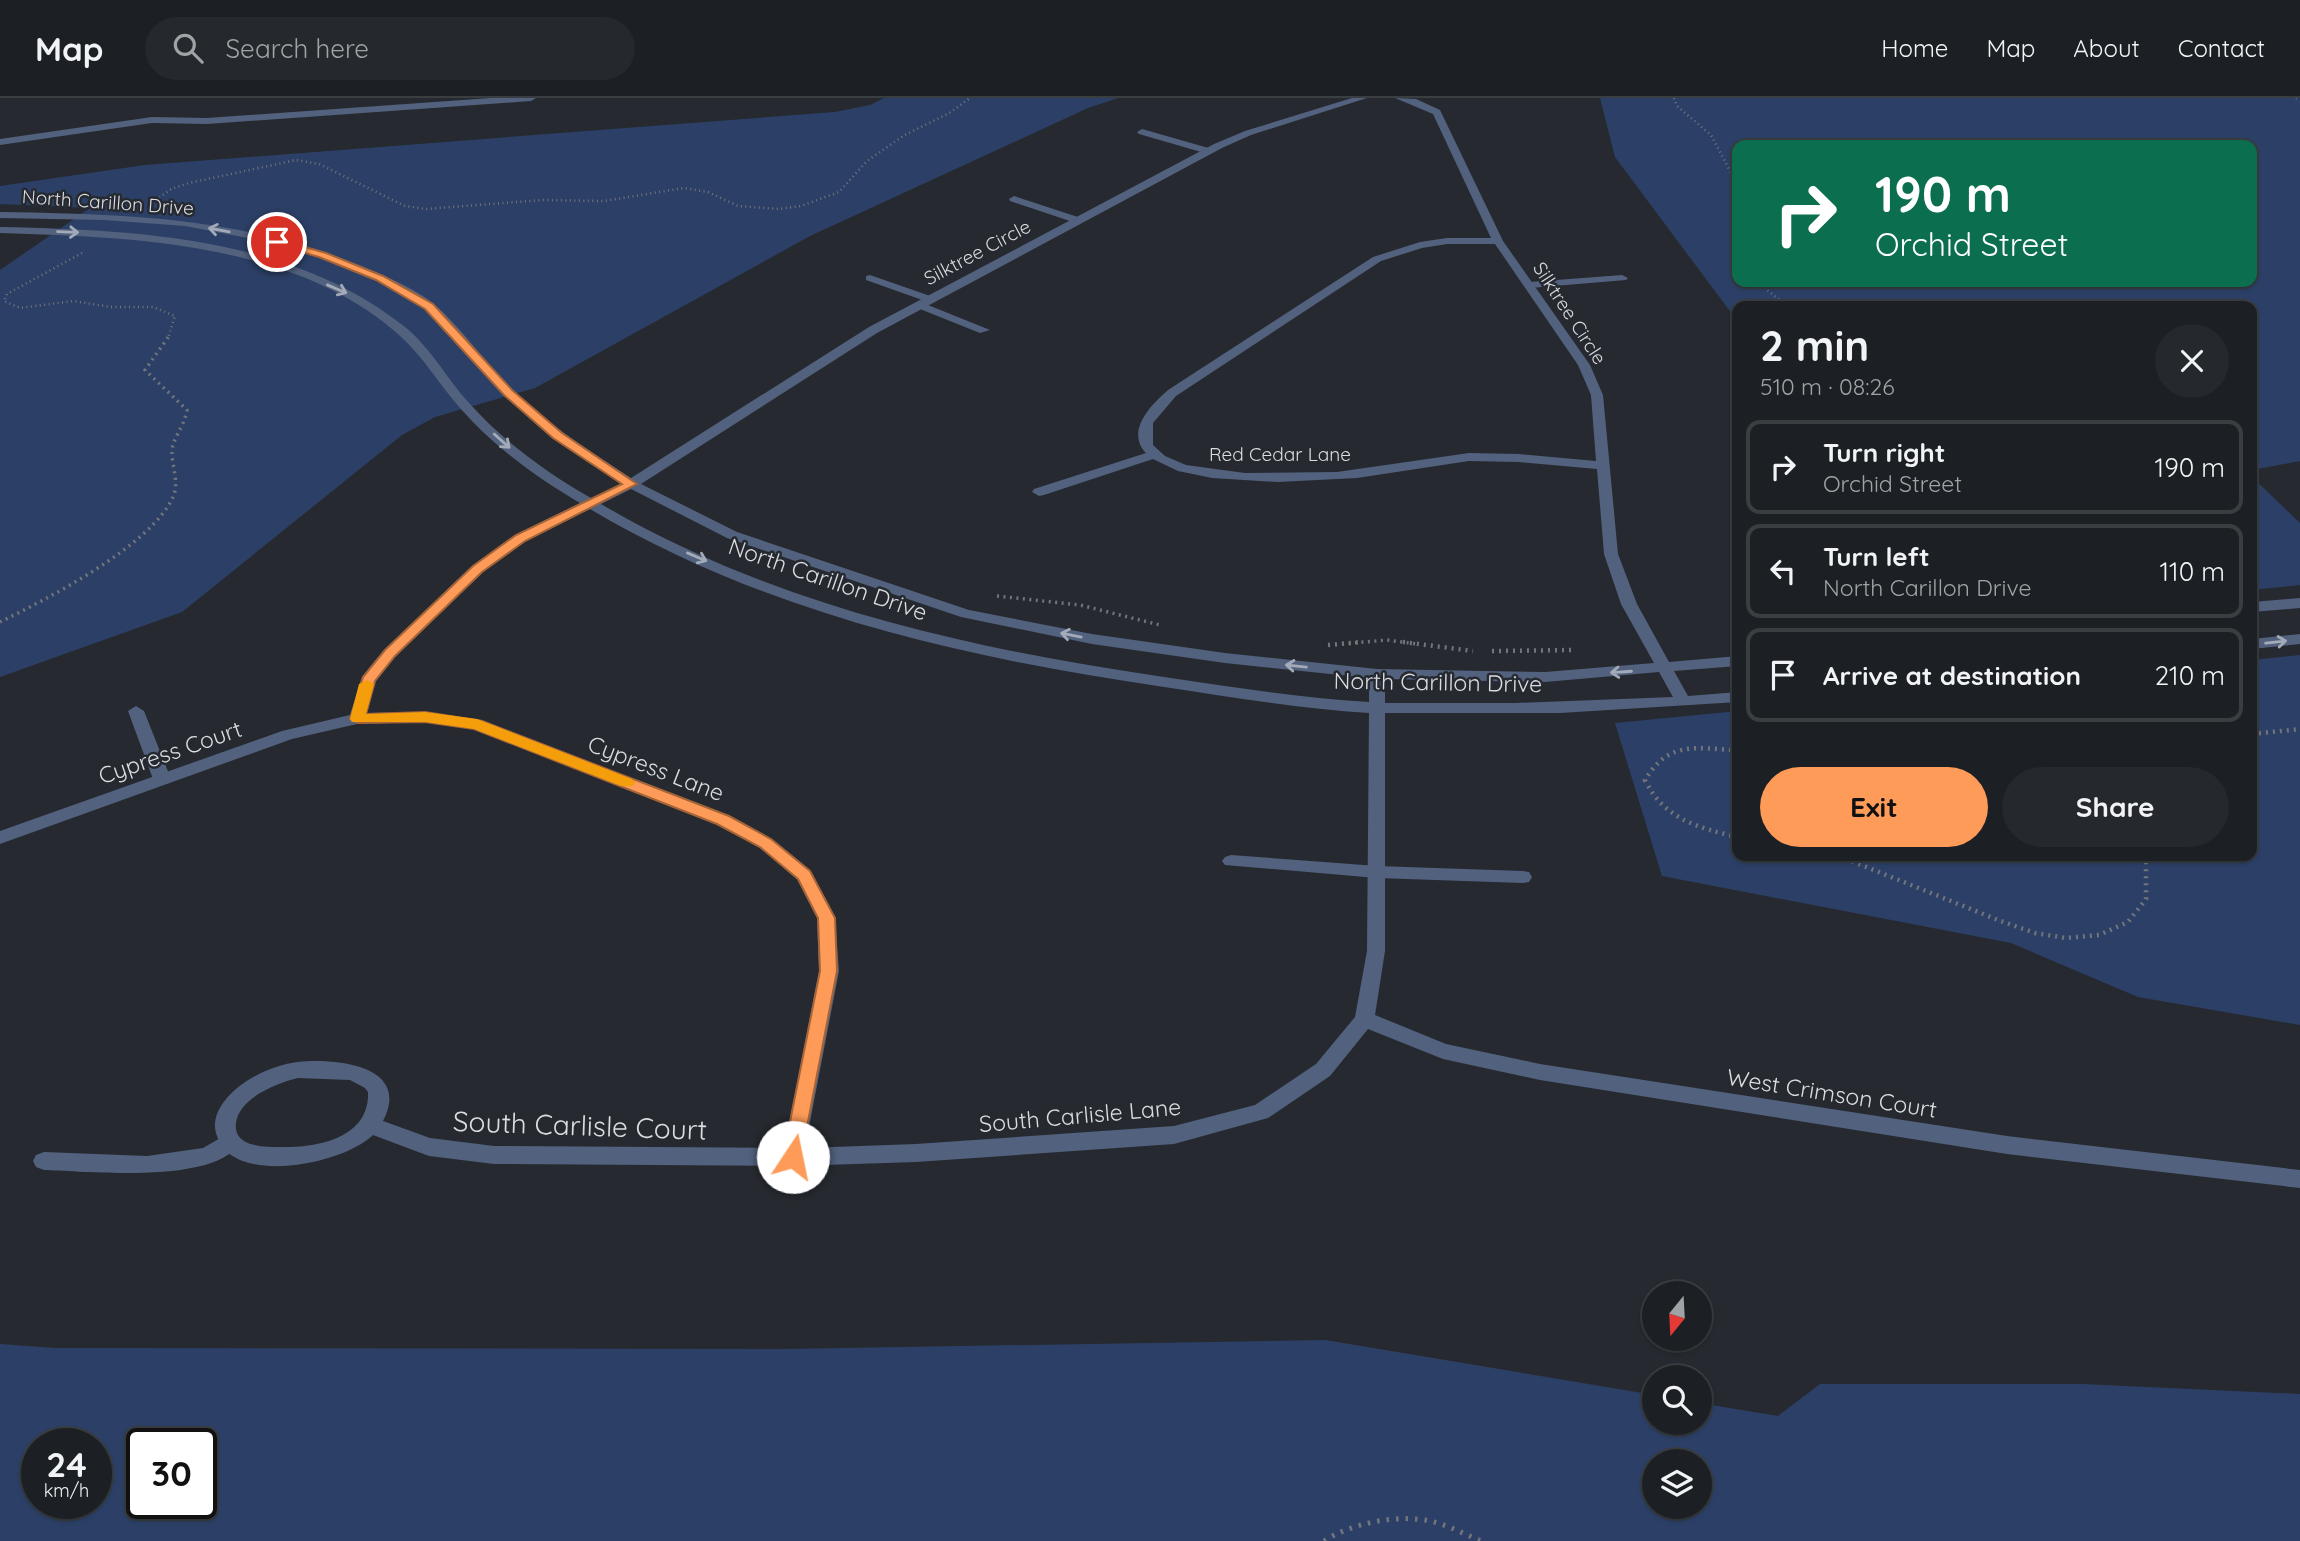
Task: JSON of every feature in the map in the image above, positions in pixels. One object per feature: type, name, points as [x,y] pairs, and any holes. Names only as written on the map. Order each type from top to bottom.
[{"type":"street","points":[[0,142],[152,120],[207,121],[387,103],[531,98]]},
{"type":"street","name":"Silktree Circle","points":[[358,719],[368,680],[390,653],[478,569],[520,538],[631,484],[849,344],[1208,151],[1248,133],[1362,98]]},
{"type":"street","name":"Silktree Circle","points":[[1402,98],[1437,112],[1498,240],[1584,365],[1597,395],[1611,554],[1629,604],[1683,701]]},
{"type":"street","points":[[1142,132],[1208,151]]},
{"type":"street","points":[[1014,199],[1077,220]]},
{"type":"street","name":"North Carillon Drive","points":[[0,215],[104,217],[185,223],[254,236],[323,255],[380,278],[429,306],[508,393],[557,435],[631,484],[732,535],[966,614],[1092,639],[1225,658],[1377,674],[1545,677],[1732,662]]},
{"type":"street","name":"North Carillon Drive","points":[[0,230],[83,232],[223,251],[292,270],[356,297],[404,332],[471,413],[527,464],[591,504],[652,537],[768,587],[889,627],[1029,662],[1206,689],[1377,708],[1521,709],[1732,697]]},
{"type":"street","points":[[1039,492],[1152,455],[1145,444],[1145,431],[1153,410],[1172,393],[1377,259],[1420,245],[1447,241],[1498,240]]},
{"type":"street","points":[[870,278],[984,330]]},
{"type":"street","points":[[1530,285],[1622,278]]},
{"type":"street","name":"Red Cedar Lane","points":[[1152,455],[1186,470],[1228,477],[1320,477],[1471,457],[1524,458],[1602,466]]},
{"type":"street","points":[[2257,607],[2300,603]]},
{"type":"street","points":[[2257,643],[2300,639]]},
{"type":"street","name":"South Carlisle Lane","points":[[793,1157],[916,1153],[1174,1135],[1261,1112],[1323,1070],[1364,1019],[1376,951],[1377,674]]},
{"type":"street","points":[[136,711],[162,779]]},
{"type":"street","name":"Cypress Lane","points":[[358,719],[425,717],[477,724],[723,820],[766,843],[804,875],[826,918],[829,971],[793,1157]]},
{"type":"street","name":"Cypress Court","points":[[0,838],[288,735],[358,719]]},
{"type":"street","points":[[1231,861],[1377,872],[1523,877]]},
{"type":"street","name":"West Crimson Court","points":[[1364,1019],[1443,1051],[1540,1072],[2007,1145],[2300,1178]]},
{"type":"street","points":[[298,1070],[355,1072],[368,1077],[377,1086],[380,1098],[378,1111],[370,1125],[339,1148],[321,1153],[254,1155],[239,1151],[229,1142],[225,1131],[227,1117],[247,1091],[280,1073],[298,1070]]},
{"type":"street","name":"South Carlisle Court","points":[[370,1125],[429,1147],[494,1155],[793,1157]]},
{"type":"street","points":[[44,1161],[147,1165],[206,1156],[229,1142]]},
{"type":"path","points":[[150,204],[171,189],[189,183],[296,160],[319,164],[405,206],[426,209],[542,200],[604,201],[684,188],[708,192],[738,206],[758,209],[790,207],[839,192],[867,161],[970,98]]},
{"type":"path","points":[[1674,98],[1677,106],[1711,135],[1732,175]]},
{"type":"path","points":[[0,622],[23,611],[126,547],[157,519],[173,499],[176,484],[172,445],[185,425],[187,410],[179,399],[154,384],[145,370],[153,354],[174,328],[175,316],[169,310],[152,307],[114,307],[70,300],[36,307],[12,307],[4,301],[6,294],[68,263],[87,250]]},
{"type":"path","points":[[1762,287],[1781,301]]},
{"type":"path","points":[[985,595],[1086,605],[1168,627]]},
{"type":"path","points":[[1321,645],[1387,640],[1472,651],[1577,650]]},
{"type":"path","points":[[2257,733],[2300,729]]},
{"type":"path","points":[[1732,750],[1679,749],[1656,762],[1645,780],[1651,795],[1667,813],[1696,827],[1732,836]]},
{"type":"path","points":[[1851,861],[1998,920],[2035,933],[2066,938],[2099,935],[2127,922],[2146,899],[2146,861]]},
{"type":"path","points":[[1324,1541],[1334,1532],[1379,1522],[1427,1520],[1481,1541]]},
{"type":"shaded area","points":[[884,98],[1118,98],[1088,108],[810,236],[535,388],[435,417],[402,435],[182,612],[0,677],[0,270],[90,208],[0,204],[0,186],[145,165],[835,112],[870,105]]},
{"type":"shaded area","points":[[1600,98],[2300,98],[2300,461],[2257,469],[2257,301],[1732,301],[1732,314],[1615,157]]},
{"type":"shaded area","points":[[2257,482],[2300,523],[2300,585],[2257,589]]},
{"type":"shaded area","points":[[2300,655],[2300,1025],[2138,997],[2011,943],[1662,876],[1615,723],[1732,712],[1732,861],[2257,861],[2257,659]]},
{"type":"shaded area","points":[[1325,1340],[1642,1393],[1642,1435],[1712,1435],[1712,1405],[1778,1416],[1820,1384],[2082,1384],[2300,1394],[2300,1541],[0,1541],[0,1344],[55,1348],[785,1349]]},
{"type":"slow traffic","points":[[367,684],[358,719],[425,717],[477,724],[627,783]]},
{"type":"route","points":[[277,242],[323,255],[380,278],[429,306],[508,393],[557,435],[631,484],[520,538],[478,569],[390,653],[368,680],[358,719],[425,717],[477,724],[723,820],[766,843],[804,875],[826,918],[829,971],[793,1157]]}]
